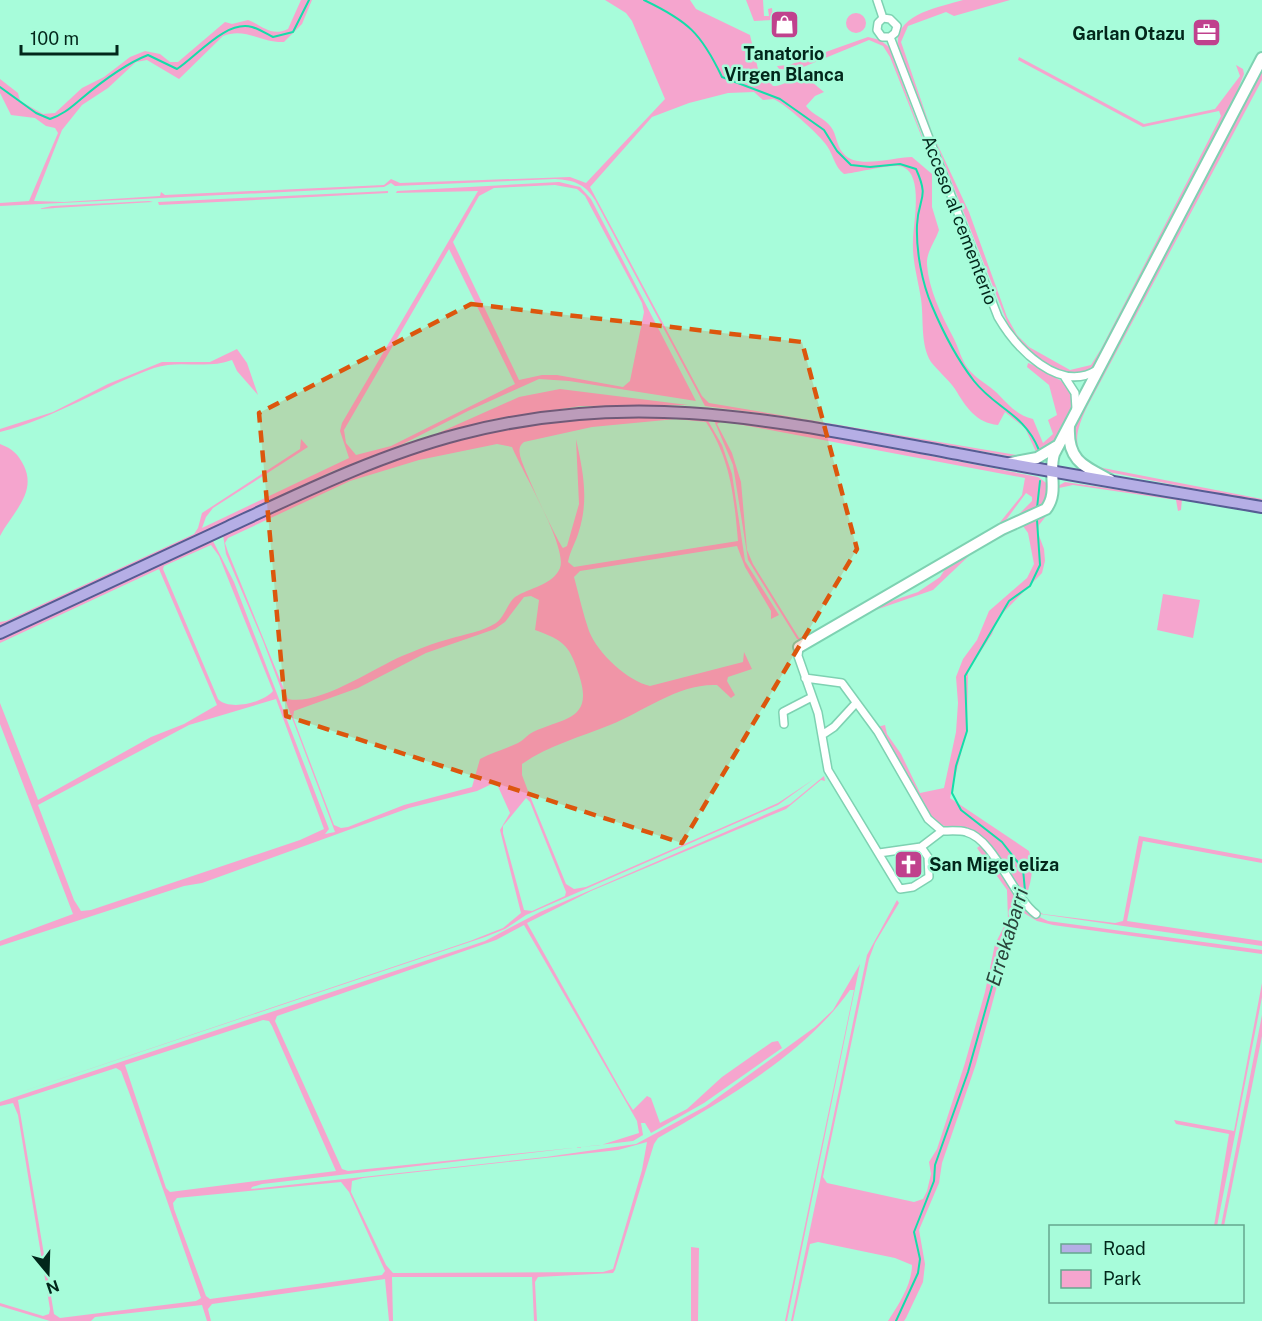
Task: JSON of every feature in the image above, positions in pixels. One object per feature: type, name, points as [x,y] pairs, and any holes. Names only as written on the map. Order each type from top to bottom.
[{"type":"main road","points":[[799,647],[1002,529],[1046,509],[1054,487],[1051,471],[1054,454],[1262,58]]},
{"type":"main road","points":[[0,633],[357,468],[438,440],[506,423],[547,417],[635,410],[705,412],[763,419],[1262,507]]},
{"type":"main road","points":[[1070,424],[1070,446],[1074,456],[1091,470],[1113,482]]},
{"type":"main road","points":[[1005,463],[1037,458],[1059,444]]},
{"type":"main road","points":[[1054,454],[1074,456]]},
{"type":"street","points":[[877,0],[884,18]]},
{"type":"street","points":[[884,18],[890,18],[897,26],[895,33],[890,37],[882,37],[877,30],[878,23],[884,18]]},
{"type":"street","name":"Acceso al cementerio","points":[[890,37],[998,317],[1010,339],[1024,354],[1071,380]]},
{"type":"street","points":[[1071,380],[1088,376],[1098,369]]},
{"type":"street","points":[[1071,380],[1088,389]]},
{"type":"street","points":[[1071,380],[1075,393],[1076,412]]},
{"type":"street","points":[[799,647],[798,656],[812,697],[828,770],[900,889],[913,887],[929,877],[928,857],[921,847]]},
{"type":"street","points":[[805,678],[842,683],[878,732],[927,819],[942,831]]},
{"type":"street","points":[[784,724],[783,712],[812,697]]},
{"type":"street","points":[[822,735],[834,728],[856,703]]},
{"type":"street","points":[[879,853],[921,847],[942,831],[964,831],[976,836],[1000,865],[1026,905],[1036,914]]},
{"type":"highlighted area","points":[[471,304],[802,342],[857,549],[682,843],[286,716],[259,413]]},
{"type":"green space","points":[[301,0],[312,0],[302,24],[284,42],[239,33],[223,36],[179,79],[147,60],[136,62],[108,88],[82,105],[62,130],[34,201],[64,202],[160,196],[161,192],[165,195],[384,185],[391,179],[400,183],[570,177],[586,183],[665,99],[632,21],[626,13],[605,0],[690,0],[696,9],[750,35],[758,69],[773,86],[781,85],[798,75],[812,82],[824,92],[815,96],[806,106],[833,130],[841,150],[849,158],[866,162],[912,157],[932,174],[932,207],[939,230],[928,256],[928,274],[936,301],[965,364],[974,375],[994,390],[1013,409],[1033,419],[1043,443],[1053,434],[1048,420],[1057,415],[1049,385],[1027,367],[1028,363],[1038,368],[1064,383],[1072,393],[1073,405],[1066,422],[1054,440],[1037,454],[1025,428],[1005,412],[998,425],[990,424],[972,413],[952,385],[931,362],[925,347],[921,299],[913,248],[915,190],[909,172],[903,167],[891,166],[844,174],[838,168],[827,146],[810,127],[778,101],[763,100],[754,92],[728,93],[689,103],[652,117],[590,187],[702,396],[709,403],[1023,456],[1019,458],[795,418],[705,406],[595,200],[583,187],[568,180],[395,186],[391,183],[384,187],[0,206],[0,203],[29,201],[58,133],[55,128],[46,126],[35,118],[11,115],[0,93],[0,79],[18,93],[20,101],[43,114],[55,113],[82,88],[104,77],[130,57],[145,51],[160,54],[170,62],[178,62],[225,22],[232,24],[248,20],[267,30],[277,32],[288,29]]},
{"type":"green space","points":[[746,0],[763,0],[764,16],[769,16],[768,9],[772,8],[773,20],[754,21]]},
{"type":"green space","points":[[963,0],[1010,0],[954,16],[946,12],[908,26],[901,42],[932,132],[898,46],[903,26],[911,19],[931,9]]},
{"type":"green space","points":[[856,13],[863,16],[866,23],[863,30],[856,33],[849,30],[846,23],[849,16]]},
{"type":"green space","points":[[868,37],[880,40],[889,47],[934,168],[890,57],[883,46],[869,40],[796,70],[779,69],[777,66],[789,65]]},
{"type":"green space","points":[[1019,57],[1144,124],[1215,109],[1240,76],[1236,65],[1243,69],[1244,74],[1231,107],[1091,370],[1080,373],[1065,372],[1047,364],[1030,352],[1011,332],[934,137],[969,212],[1007,317],[1017,335],[1029,347],[1070,370],[1091,365],[1101,349],[1221,116],[1219,111],[1143,127],[1018,60]]},
{"type":"green space","points":[[1262,68],[1262,80],[1087,407],[1079,426],[1077,443],[1084,457],[1103,468],[1262,499],[1262,502],[1093,469],[1077,450],[1073,432],[1074,425]]},
{"type":"green space","points":[[559,182],[580,187],[591,199],[696,401],[569,381],[539,379],[399,446],[333,471],[0,627],[0,622],[194,534],[202,513],[300,449],[301,439],[308,447],[213,508],[202,528],[349,458],[340,431],[342,423],[478,191],[396,193],[397,191]],"holes":[[[555,185],[577,189],[585,196],[642,303],[644,312],[630,381],[623,387],[557,375],[542,375],[519,380],[453,242],[479,196],[494,188]],[[449,249],[515,384],[391,446],[356,455],[346,443],[344,430]]]},
{"type":"green space","points":[[388,191],[388,193],[159,205],[158,202]]},
{"type":"green space","points":[[153,202],[38,209],[52,206]]},
{"type":"green space","points":[[237,349],[247,363],[258,395],[237,371],[232,360],[212,364],[164,365],[134,376],[40,419],[0,432],[0,429],[53,412],[108,384],[162,362],[210,362]]},
{"type":"green space","points":[[560,389],[688,405],[581,406],[494,419],[436,434],[519,397]]},
{"type":"green space","points":[[618,417],[707,419],[722,445],[732,474],[745,561],[779,615],[771,619],[771,611],[745,567],[737,546],[580,571],[574,577],[593,640],[606,657],[632,679],[650,686],[743,662],[744,652],[752,669],[728,677],[727,681],[735,695],[731,698],[717,685],[689,688],[610,725],[554,746],[522,764],[522,775],[566,884],[574,889],[586,887],[778,803],[814,779],[778,805],[526,915],[505,929],[485,937],[0,1099],[470,941],[503,928],[521,913],[500,830],[510,813],[496,782],[477,791],[409,808],[202,883],[184,886],[0,946],[0,941],[73,914],[0,724],[0,703],[38,800],[151,737],[184,724],[217,705],[159,569],[0,643],[0,640],[213,541],[234,582],[329,829],[325,834],[335,832],[263,641],[226,554],[223,535],[360,473],[436,446],[526,426]],"holes":[[[676,419],[706,422],[721,450],[730,479],[738,541],[574,567],[568,562],[578,535],[584,508],[583,474],[576,439],[579,504],[567,546],[563,548],[532,487],[520,455],[520,449],[524,442],[592,427]],[[497,444],[512,447],[551,527],[561,558],[560,568],[557,574],[546,582],[515,597],[504,614],[491,626],[437,642],[402,656],[330,692],[301,700],[288,699],[225,543],[228,538],[350,481],[419,460]],[[211,545],[219,556],[273,691],[262,699],[246,704],[223,703],[218,699],[163,569],[164,566]],[[531,596],[539,600],[535,630],[558,640],[568,649],[582,688],[583,700],[580,708],[566,719],[533,732],[518,743],[480,759],[472,787],[404,805],[348,827],[341,828],[334,825],[293,717],[294,711],[358,688],[426,653],[495,629],[505,622],[524,597]],[[276,699],[324,829],[300,840],[91,910],[81,911],[74,900],[38,805],[189,725]],[[526,798],[530,802],[566,892],[565,896],[532,911],[524,910],[503,826]]]},
{"type":"green space","points":[[713,418],[797,430],[1038,477],[1049,485],[1050,497],[1042,508],[1011,522],[1032,501],[1032,497],[1026,493],[1006,520],[993,531],[943,560],[997,526],[1022,495],[1025,478],[722,421],[717,424],[732,453],[741,482],[747,550],[753,564],[799,638],[806,637],[849,610],[923,572],[802,642],[797,639],[748,560],[733,465]]},
{"type":"green space","points":[[0,444],[15,452],[20,458],[27,476],[27,485],[21,503],[0,536]]},
{"type":"green space","points":[[1065,482],[1182,499],[1181,510],[1178,511],[1176,500],[1073,485],[1059,488],[1053,507],[1039,525],[1038,533],[1044,549],[1045,561],[1042,573],[998,618],[992,634],[968,671],[967,729],[950,798],[1029,851],[1032,874],[1026,896],[1033,908],[1043,914],[1115,923],[1123,921],[1139,836],[1262,859],[1262,863],[1143,841],[1127,921],[1262,941],[1262,946],[1040,914],[1030,907],[979,834],[945,826],[925,811],[877,727],[885,725],[887,734],[901,754],[920,793],[944,788],[956,732],[958,703],[956,677],[963,659],[977,640],[989,611],[1027,578],[1034,564],[1028,533],[1023,526],[973,552],[933,590],[864,614],[871,608],[918,592],[940,577],[949,563],[981,543],[1043,514],[1058,486]]},
{"type":"green space","points":[[1163,594],[1200,600],[1193,638],[1157,630]]},
{"type":"green space","points":[[824,776],[825,781],[821,780],[786,809],[591,891],[527,923],[633,1110],[647,1096],[651,1098],[660,1123],[687,1109],[722,1077],[772,1042],[778,1041],[782,1048],[704,1103],[651,1133],[645,1123],[641,1123],[643,1135],[633,1141],[602,1145],[639,1133],[637,1121],[524,925],[496,940],[277,1016],[275,1021],[342,1169],[348,1171],[579,1147],[262,1184],[251,1189],[546,1157],[636,1144],[706,1106],[815,1027],[833,1010],[860,964],[787,1321],[785,1321],[854,990],[850,990],[832,1013],[787,1055],[736,1091],[658,1138],[654,1144],[615,1270],[613,1273],[538,1277],[535,1282],[537,1321],[534,1321],[532,1277],[392,1277],[393,1321],[389,1321],[385,1279],[212,1304],[208,1309],[211,1321],[207,1321],[202,1305],[95,1317],[91,1321],[50,1321],[0,1306],[0,1303],[43,1316],[49,1314],[50,1309],[18,1115],[13,1103],[0,1106],[0,1102],[485,941],[540,912],[790,804]],"holes":[[[263,1020],[269,1021],[336,1171],[170,1192],[166,1188],[125,1065]],[[116,1068],[121,1071],[201,1298],[196,1301],[60,1318],[54,1314],[18,1100]],[[647,1142],[642,1170],[613,1269],[603,1272],[393,1273],[386,1265],[351,1192],[352,1181],[618,1150]],[[341,1182],[349,1192],[385,1271],[382,1275],[210,1299],[206,1296],[173,1203],[177,1198]]]},
{"type":"green space","points":[[982,844],[1027,908],[1048,921],[1262,950],[1262,954],[1053,925],[1037,921],[1019,910],[1018,927],[1008,945],[976,1064],[942,1163],[939,1183],[919,1230],[925,1264],[923,1282],[906,1318],[904,1321],[888,1321],[907,1287],[912,1265],[895,1258],[818,1242],[810,1244],[793,1321],[791,1321],[867,955],[897,900],[899,903],[875,943],[869,959],[823,1177],[827,1183],[914,1202],[923,1199],[927,1191],[931,1174],[929,1162],[937,1149],[965,1063],[985,992],[995,944],[1008,919],[1007,890],[977,848]]},
{"type":"green space","points":[[1262,983],[1262,997],[1217,1225],[1214,1225],[1229,1134],[1176,1124],[1174,1120],[1234,1131]]},
{"type":"green space","points":[[1262,1015],[1262,1036],[1224,1225],[1221,1225]]},
{"type":"green space","points":[[691,1247],[699,1248],[698,1321],[691,1321]]},
{"type":"waterway","name":"Errekabarri","points":[[0,87],[36,113],[50,119],[67,110],[122,69],[148,55],[177,69],[213,40],[232,29],[242,26],[252,27],[273,37],[293,32],[309,0]]},
{"type":"waterway","name":"Errekabarri","points":[[644,0],[672,15],[692,30],[707,49],[722,77],[780,99],[824,130],[837,151],[851,165],[870,167],[900,164],[916,169],[923,193],[917,225],[919,256],[925,287],[936,316],[956,354],[974,381],[1018,419],[1039,450]]},
{"type":"waterway","name":"Errekabarri","points":[[1037,508],[1040,481]]},
{"type":"waterway","name":"Errekabarri","points":[[896,1321],[918,1273],[920,1259],[914,1232],[934,1181],[935,1165],[968,1072],[1005,940],[1025,891],[1023,869],[1002,842],[961,810],[952,793],[956,766],[967,731],[965,676],[1009,601],[1030,586],[1040,565],[1037,520]]},
{"type":"place","name":"Tanatorio Virgen Blanca","points":[[784,24]]},
{"type":"place","name":"Garlan Otazu","points":[[1206,33]]},
{"type":"place","name":"San Migel eliza","points":[[908,864]]}]
